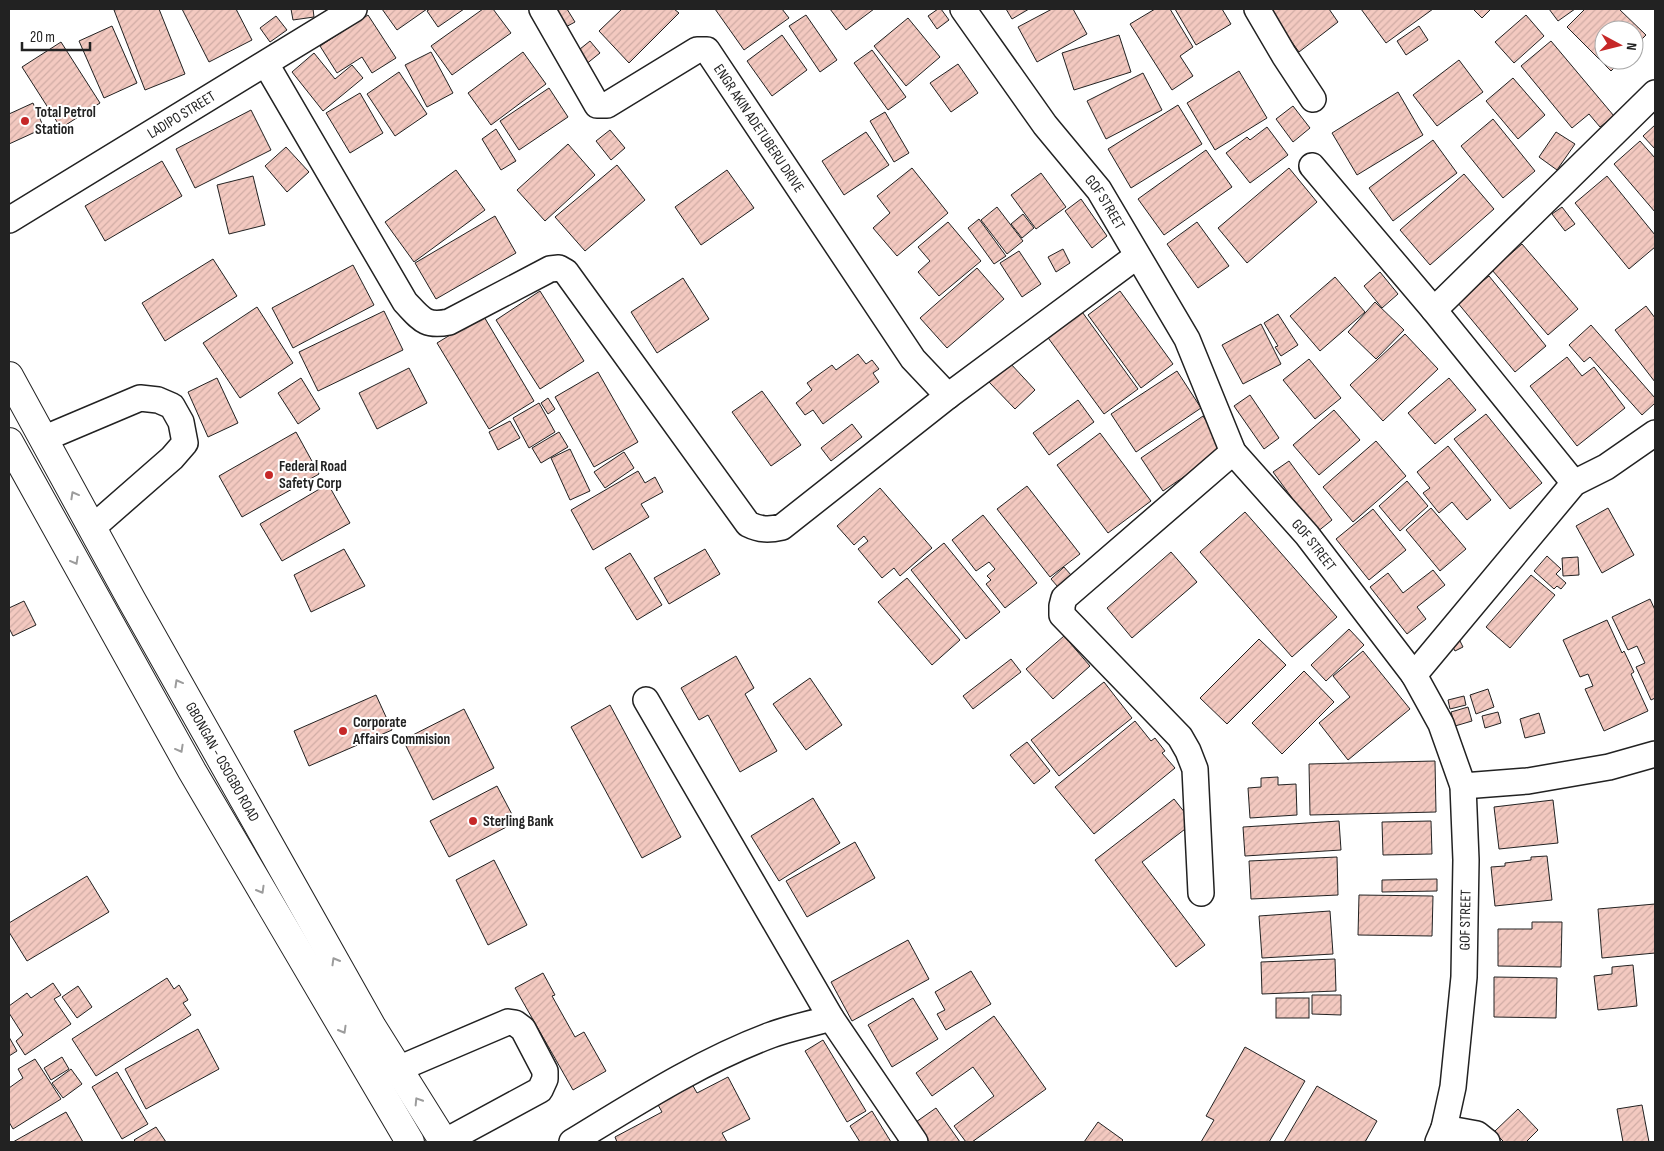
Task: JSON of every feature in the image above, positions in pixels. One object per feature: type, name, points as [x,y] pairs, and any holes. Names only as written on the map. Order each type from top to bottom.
[{"type":"main road","name":"GBONGAN - OSOGBO ROAD","points":[[9,376],[357,1001],[444,1142]]},
{"type":"main road","name":"GBONGAN - OSOGBO ROAD","points":[[9,442],[192,770],[410,1142]]},
{"type":"street","name":"LADIPO STREET","points":[[9,220],[354,9]]},
{"type":"street","name":"ENGR AKIN ADETUBERU DRIVE","points":[[542,9],[597,105],[607,104],[697,50],[707,50],[913,359],[948,396]]},
{"type":"street","name":"GOF STREET","points":[[963,9],[1045,126],[1099,190],[1187,339],[1233,452],[1307,535],[1414,675],[1441,724],[1463,786],[1466,860],[1464,977],[1453,1087],[1441,1135]]},
{"type":"street","points":[[1257,9],[1313,100]]},
{"type":"street","points":[[266,64],[405,302],[416,314],[425,321],[436,325],[449,322],[550,270],[559,268],[566,272],[748,524],[763,530],[782,527],[948,396],[1137,256]]},
{"type":"street","points":[[1434,310],[1655,93]]},
{"type":"street","points":[[1312,166],[1434,310],[1574,483]]},
{"type":"street","points":[[43,439],[140,398],[158,400],[172,406],[181,422],[185,443],[172,458],[92,528]]},
{"type":"street","points":[[1414,675],[1574,483],[1606,467],[1655,433]]},
{"type":"street","points":[[1202,893],[1195,769],[1188,752],[1180,737],[1062,615],[1062,606],[1064,598],[1233,452]]},
{"type":"street","points":[[646,700],[831,1018],[915,1142]]},
{"type":"street","points":[[1463,786],[1528,782],[1609,767],[1655,754]]},
{"type":"street","points":[[572,1142],[646,1096],[713,1060],[772,1034],[831,1018]]},
{"type":"street","points":[[398,1070],[508,1022],[515,1023],[523,1028],[545,1071],[546,1079],[540,1090],[444,1142]]},
{"type":"street","points":[[1441,1135],[1477,1134],[1487,1142]]},
{"type":"building","points":[[159,9],[185,74],[145,90],[114,10]]},
{"type":"building","points":[[182,9],[236,9],[252,40],[209,62]]},
{"type":"building","points":[[291,9],[313,9],[314,17],[293,20]]},
{"type":"building","points":[[382,9],[427,9],[397,30]]},
{"type":"building","points":[[430,9],[464,9],[438,27],[427,11]]},
{"type":"building","points":[[483,9],[493,9],[511,33],[452,75],[431,46]]},
{"type":"building","points":[[551,9],[567,9],[575,22],[562,29]]},
{"type":"building","points":[[622,9],[674,9],[679,13],[629,63],[599,31]]},
{"type":"building","points":[[715,9],[782,9],[789,18],[744,50]]},
{"type":"building","points":[[830,9],[874,9],[846,30]]},
{"type":"building","points":[[941,9],[949,20],[937,29],[928,16]]},
{"type":"building","points":[[1006,9],[1029,9],[1012,19]]},
{"type":"building","points":[[1052,9],[1073,9],[1087,34],[1037,62],[1018,27]]},
{"type":"building","points":[[1155,9],[1170,9],[1193,47],[1180,56],[1193,76],[1172,90],[1130,24]]},
{"type":"building","points":[[1175,9],[1222,9],[1231,24],[1196,45]]},
{"type":"building","points":[[1268,9],[1329,9],[1338,22],[1299,52]]},
{"type":"building","points":[[1361,9],[1433,9],[1386,43]]},
{"type":"building","points":[[1473,9],[1491,9],[1482,18]]},
{"type":"building","points":[[1549,9],[1575,9],[1558,21]]},
{"type":"building","points":[[1585,9],[1619,9],[1630,20],[1594,20],[1594,54],[1567,27]]},
{"type":"building","points":[[368,15],[396,58],[372,73],[362,57],[337,73],[320,46]]},
{"type":"building","points":[[806,15],[837,60],[820,72],[789,26]]},
{"type":"building","points":[[1526,15],[1544,36],[1514,63],[1495,42]]},
{"type":"building","points":[[276,16],[287,30],[270,42],[260,28]]},
{"type":"building","points":[[908,18],[940,57],[906,86],[874,46]]},
{"type":"building","points":[[112,26],[137,83],[104,98],[79,41]]},
{"type":"building","points":[[1419,26],[1428,40],[1406,55],[1397,41]]},
{"type":"building","points":[[782,35],[807,70],[772,96],[747,61]]},
{"type":"building","points":[[1119,35],[1131,72],[1074,90],[1062,53]]},
{"type":"building","points":[[590,41],[600,53],[585,65],[575,53]]},
{"type":"building","points":[[1551,41],[1614,116],[1600,127],[1589,114],[1572,128],[1521,66]]},
{"type":"building","points":[[61,42],[100,103],[61,128],[22,67]]},
{"type":"building","points":[[872,50],[906,97],[888,110],[854,63]]},
{"type":"building","points":[[431,52],[453,93],[427,107],[405,65]]},
{"type":"building","points":[[523,52],[546,84],[491,125],[468,93]]},
{"type":"building","points":[[314,53],[335,79],[352,65],[363,78],[323,111],[292,72]]},
{"type":"building","points":[[1459,60],[1483,92],[1437,126],[1413,95]]},
{"type":"building","points":[[958,64],[978,93],[951,112],[930,83]]},
{"type":"building","points":[[1239,71],[1267,118],[1215,150],[1187,103]]},
{"type":"building","points":[[399,72],[427,114],[395,136],[367,94]]},
{"type":"building","points":[[1143,73],[1162,110],[1106,139],[1087,101]]},
{"type":"building","points":[[1513,78],[1545,115],[1518,139],[1486,101]]},
{"type":"building","points":[[549,88],[568,117],[519,150],[500,121]]},
{"type":"building","points":[[1398,92],[1423,135],[1357,175],[1332,133]]},
{"type":"building","points":[[360,93],[383,133],[350,153],[326,113]]},
{"type":"building","name":"Total Petrol Station","points":[[33,103],[44,128],[9,144],[9,114]]},
{"type":"building","points":[[1178,105],[1202,144],[1131,188],[1108,149]]},
{"type":"building","points":[[1293,106],[1310,128],[1293,142],[1276,119]]},
{"type":"building","points":[[251,110],[271,150],[195,188],[176,149]]},
{"type":"building","points":[[885,112],[909,153],[894,162],[870,121]]},
{"type":"building","points":[[1493,119],[1535,171],[1503,198],[1461,146]]},
{"type":"building","points":[[1655,125],[1655,149],[1643,136]]},
{"type":"building","points":[[1267,127],[1288,155],[1250,183],[1226,153],[1247,137],[1250,140]]},
{"type":"building","points":[[496,129],[516,161],[501,170],[482,139]]},
{"type":"building","points":[[610,130],[625,148],[611,160],[596,141]]},
{"type":"building","points":[[866,132],[889,165],[844,195],[822,161]]},
{"type":"building","points":[[1556,132],[1575,144],[1557,170],[1539,157]]},
{"type":"building","points":[[1433,140],[1457,173],[1393,221],[1369,188]]},
{"type":"building","points":[[1640,141],[1655,158],[1655,212],[1614,164]]},
{"type":"building","points":[[568,144],[595,175],[545,221],[517,190]]},
{"type":"building","points":[[286,147],[309,172],[287,192],[265,166]]},
{"type":"building","points":[[1206,150],[1232,187],[1164,235],[1138,199]]},
{"type":"building","points":[[162,161],[182,196],[105,241],[85,206]]},
{"type":"building","points":[[617,165],[645,200],[585,251],[555,217]]},
{"type":"building","points":[[912,168],[948,213],[897,256],[873,228],[890,213],[877,196]]},
{"type":"building","points":[[1289,168],[1317,202],[1247,263],[1218,228]]},
{"type":"building","points":[[456,170],[485,210],[414,262],[385,222]]},
{"type":"building","points":[[727,170],[754,208],[701,245],[675,207]]},
{"type":"building","points":[[1041,173],[1066,207],[1036,229],[1011,195]]},
{"type":"building","points":[[1464,174],[1494,209],[1430,265],[1400,230]]},
{"type":"building","points":[[253,176],[265,225],[229,234],[217,185]]},
{"type":"building","points":[[1607,176],[1655,235],[1655,247],[1629,269],[1575,203]]},
{"type":"building","points":[[1081,199],[1107,236],[1092,248],[1065,211]]},
{"type":"building","points":[[997,207],[1023,241],[1007,254],[981,220]]},
{"type":"building","points":[[1562,207],[1575,224],[1565,231],[1552,214]]},
{"type":"building","points":[[1023,214],[1034,228],[1022,238],[1011,224]]},
{"type":"building","points":[[495,216],[516,253],[436,299],[415,263]]},
{"type":"building","points":[[979,219],[1006,256],[994,264],[968,228]]},
{"type":"building","points":[[948,222],[981,261],[939,296],[918,272],[930,261],[918,247]]},
{"type":"building","points":[[1197,222],[1229,266],[1198,288],[1167,244]]},
{"type":"building","points":[[1522,244],[1578,309],[1548,335],[1492,270]]},
{"type":"building","points":[[1063,249],[1070,263],[1056,272],[1048,257]]},
{"type":"building","points":[[1019,251],[1041,284],[1022,297],[1000,263]]},
{"type":"building","points":[[213,259],[237,296],[165,341],[142,303]]},
{"type":"building","points":[[353,265],[374,305],[293,348],[272,308]]},
{"type":"building","points":[[977,268],[1004,299],[947,348],[920,318]]},
{"type":"building","points":[[1380,272],[1398,294],[1382,308],[1364,286]]},
{"type":"building","points":[[1489,276],[1546,346],[1515,372],[1457,302]]},
{"type":"building","points":[[1335,277],[1365,312],[1320,351],[1290,316]]},
{"type":"building","points":[[683,278],[709,319],[657,353],[631,312]]},
{"type":"building","points":[[540,291],[584,361],[540,389],[496,320]]},
{"type":"building","points":[[1120,291],[1173,364],[1141,388],[1088,315]]},
{"type":"building","points":[[1375,302],[1404,330],[1376,359],[1348,332]]},
{"type":"building","points":[[1646,306],[1655,318],[1655,382],[1615,330]]},
{"type":"building","points":[[257,307],[293,363],[240,398],[203,343]]},
{"type":"building","points":[[1080,309],[1138,389],[1104,414],[1046,335]]},
{"type":"building","points":[[384,311],[403,350],[318,391],[299,352]]},
{"type":"building","points":[[1278,314],[1298,345],[1281,356],[1275,347],[1278,346],[1264,323]]},
{"type":"building","points":[[483,315],[534,401],[489,429],[437,343]]},
{"type":"building","points":[[1261,324],[1281,364],[1243,384],[1222,345]]},
{"type":"building","points":[[1591,325],[1655,398],[1655,403],[1642,415],[1590,357],[1584,362],[1569,345]]},
{"type":"building","points":[[1405,334],[1438,369],[1383,421],[1350,385]]},
{"type":"building","points":[[858,354],[866,364],[872,360],[879,369],[873,373],[879,382],[823,424],[813,410],[805,415],[796,403],[812,390],[807,383],[832,365],[836,370]]},
{"type":"building","points":[[1567,357],[1582,376],[1594,367],[1625,408],[1577,446],[1530,386]]},
{"type":"building","points":[[1309,359],[1341,398],[1315,419],[1283,380]]},
{"type":"building","points":[[1010,363],[1035,390],[1015,409],[989,382]]},
{"type":"building","points":[[409,368],[427,403],[377,429],[359,393]]},
{"type":"building","points":[[1177,371],[1201,408],[1136,452],[1111,414]]},
{"type":"building","points":[[598,372],[638,442],[594,467],[555,397]]},
{"type":"building","points":[[217,378],[238,423],[208,437],[188,392]]},
{"type":"building","points":[[301,378],[320,409],[298,424],[278,393]]},
{"type":"building","points":[[1449,378],[1476,410],[1435,444],[1408,413]]},
{"type":"building","points":[[762,391],[801,445],[771,466],[732,412]]},
{"type":"building","points":[[1250,395],[1279,438],[1264,449],[1234,406]]},
{"type":"building","points":[[548,398],[555,409],[548,414],[541,403]]},
{"type":"building","points":[[1078,400],[1094,422],[1049,455],[1033,433]]},
{"type":"building","points":[[539,403],[555,432],[529,448],[513,418]]},
{"type":"building","points":[[1334,410],[1360,440],[1319,475],[1293,445]]},
{"type":"building","points":[[1486,414],[1542,483],[1510,509],[1454,439]]},
{"type":"building","points":[[1203,416],[1225,449],[1163,491],[1141,458]]},
{"type":"building","points":[[510,421],[520,438],[498,450],[489,432]]},
{"type":"building","points":[[852,424],[862,437],[831,461],[821,448]]},
{"type":"building","name":"Federal Road Safety Corp","points":[[296,432],[319,474],[242,517],[219,476]]},
{"type":"building","points":[[559,432],[568,447],[541,463],[532,448]]},
{"type":"building","points":[[1100,433],[1151,501],[1108,533],[1057,465]]},
{"type":"building","points":[[1376,441],[1406,476],[1353,522],[1323,487]]},
{"type":"building","points":[[1448,446],[1491,500],[1467,520],[1452,502],[1439,513],[1423,493],[1430,488],[1417,472]]},
{"type":"building","points":[[570,449],[590,491],[570,500],[551,458]]},
{"type":"building","points":[[624,452],[634,468],[605,488],[594,472]]},
{"type":"building","points":[[1289,461],[1332,520],[1317,532],[1273,472]]},
{"type":"building","points":[[638,471],[645,483],[655,477],[663,492],[641,504],[649,517],[593,550],[571,510]]},
{"type":"building","points":[[1407,481],[1428,506],[1400,531],[1379,506]]},
{"type":"building","points":[[328,484],[350,523],[282,561],[260,524]]},
{"type":"building","points":[[1027,486],[1080,554],[1050,577],[997,509]]},
{"type":"building","points":[[880,488],[932,548],[900,576],[894,568],[882,578],[858,549],[868,541],[864,536],[854,545],[837,526]]},
{"type":"building","points":[[1431,508],[1466,549],[1440,571],[1406,530]]},
{"type":"building","points":[[1608,508],[1634,555],[1602,573],[1576,526]]},
{"type":"building","points":[[1373,509],[1406,550],[1369,580],[1336,539]]},
{"type":"building","points":[[1245,512],[1337,617],[1292,657],[1200,552]]},
{"type":"building","points":[[983,515],[1037,583],[1005,608],[986,584],[991,580],[987,576],[995,569],[989,562],[976,571],[952,540]]},
{"type":"building","points":[[944,543],[1000,612],[966,639],[911,570]]},
{"type":"building","points":[[344,549],[365,586],[311,612],[294,575]]},
{"type":"building","points":[[705,549],[720,574],[669,604],[654,578]]},
{"type":"building","points":[[1171,552],[1197,582],[1132,638],[1107,608]]},
{"type":"building","points":[[630,553],[662,605],[637,620],[605,568]]},
{"type":"building","points":[[1547,556],[1561,569],[1556,574],[1566,583],[1561,589],[1557,586],[1554,589],[1534,571]]},
{"type":"building","points":[[1578,557],[1579,575],[1563,576],[1562,558]]},
{"type":"building","points":[[1064,567],[1071,575],[1058,587],[1051,579]]},
{"type":"building","points":[[1433,570],[1445,585],[1417,607],[1426,619],[1407,634],[1370,587],[1388,573],[1403,593]]},
{"type":"building","points":[[1531,575],[1555,595],[1510,648],[1486,627]]},
{"type":"building","points":[[907,578],[960,640],[932,665],[878,602]]},
{"type":"building","points":[[1650,599],[1655,610],[1655,698],[1651,700],[1636,667],[1645,663],[1637,646],[1628,650],[1612,617]]},
{"type":"building","points":[[24,601],[36,625],[13,636],[9,628],[9,608]]},
{"type":"building","points":[[1607,620],[1622,653],[1624,651],[1634,672],[1631,674],[1648,711],[1604,731],[1585,689],[1593,686],[1588,674],[1580,677],[1563,640]]},
{"type":"building","points":[[1349,629],[1364,645],[1326,681],[1311,665]]},
{"type":"building","points":[[1064,636],[1090,666],[1053,699],[1026,669]]},
{"type":"building","points":[[1458,637],[1463,647],[1455,651],[1450,642]]},
{"type":"building","points":[[1259,639],[1286,665],[1227,724],[1200,698]]},
{"type":"building","points":[[1363,651],[1410,709],[1348,760],[1319,723],[1350,697],[1333,676]]},
{"type":"building","points":[[736,656],[754,688],[745,694],[777,751],[740,772],[708,715],[699,720],[681,688]]},
{"type":"building","points":[[1011,659],[1021,672],[973,709],[963,696]]},
{"type":"building","points":[[1304,671],[1334,702],[1282,754],[1252,723]]},
{"type":"building","points":[[810,678],[842,725],[806,750],[773,704]]},
{"type":"building","points":[[1104,682],[1132,718],[1059,776],[1031,740]]},
{"type":"building","points":[[1488,689],[1494,707],[1476,714],[1470,695]]},
{"type":"building","name":"Corporate Affairs Commision","points":[[376,695],[392,730],[309,766],[294,731]]},
{"type":"building","points":[[1464,696],[1466,705],[1450,709],[1448,700]]},
{"type":"building","points":[[610,705],[681,837],[642,858],[571,727]]},
{"type":"building","points":[[1468,707],[1472,721],[1455,726],[1451,712]]},
{"type":"building","points":[[464,709],[494,768],[433,800],[403,740]]},
{"type":"building","points":[[1498,712],[1501,723],[1485,728],[1482,716]]},
{"type":"building","points":[[1539,713],[1545,733],[1525,738],[1520,719]]},
{"type":"building","points":[[1135,721],[1151,741],[1155,738],[1165,751],[1162,753],[1175,768],[1094,834],[1055,787]]},
{"type":"building","points":[[1027,742],[1050,771],[1034,784],[1010,755]]},
{"type":"building","points":[[1435,761],[1436,812],[1310,815],[1309,764]]},
{"type":"building","points":[[1278,777],[1278,785],[1296,784],[1297,815],[1250,818],[1248,788],[1261,787],[1261,778]]},
{"type":"building","name":"Sterling Bank","points":[[497,786],[516,822],[449,857],[430,821]]},
{"type":"building","points":[[813,798],[840,843],[779,881],[751,836]]},
{"type":"building","points":[[1174,799],[1193,823],[1142,862],[1205,945],[1176,967],[1095,860]]},
{"type":"building","points":[[1553,800],[1558,843],[1499,849],[1494,807]]},
{"type":"building","points":[[1339,821],[1341,850],[1245,856],[1243,827]]},
{"type":"building","points":[[1431,821],[1432,854],[1383,855],[1382,822]]},
{"type":"building","points":[[855,842],[875,878],[807,917],[786,881]]},
{"type":"building","points":[[1547,856],[1552,900],[1495,906],[1491,867],[1505,866],[1505,863],[1531,860],[1531,857]]},
{"type":"building","points":[[1337,857],[1338,895],[1251,899],[1249,861]]},
{"type":"building","points":[[494,860],[527,925],[488,945],[456,880]]},
{"type":"building","points":[[87,876],[109,912],[27,961],[9,932],[9,923]]},
{"type":"building","points":[[1437,879],[1437,891],[1382,892],[1382,880]]},
{"type":"building","points":[[1359,895],[1433,896],[1432,936],[1358,935]]},
{"type":"building","points":[[1655,904],[1655,953],[1602,958],[1598,909]]},
{"type":"building","points":[[1330,911],[1333,954],[1262,958],[1259,916]]},
{"type":"building","points":[[1532,922],[1562,922],[1561,967],[1498,966],[1498,929],[1532,929]]},
{"type":"building","points":[[908,940],[929,979],[852,1021],[831,982]]},
{"type":"building","points":[[1335,959],[1336,991],[1262,994],[1261,962]]},
{"type":"building","points":[[1633,965],[1637,1006],[1598,1010],[1594,976],[1612,974],[1612,967]]},
{"type":"building","points":[[971,971],[991,1004],[946,1030],[937,1014],[945,1010],[935,992]]},
{"type":"building","points":[[543,973],[555,995],[552,996],[575,1037],[584,1032],[606,1071],[573,1090],[515,988]]},
{"type":"building","points":[[1494,977],[1557,978],[1556,1018],[1494,1017]]},
{"type":"building","points":[[167,978],[174,989],[179,985],[188,1000],[183,1003],[191,1015],[96,1076],[72,1039]]},
{"type":"building","points":[[53,983],[61,995],[54,999],[71,1024],[25,1055],[16,1041],[23,1035],[9,1013],[9,1006],[27,993],[31,998]]},
{"type":"building","points":[[78,986],[92,1007],[77,1018],[62,997]]},
{"type":"building","points":[[1312,995],[1341,995],[1341,1015],[1312,1014]]},
{"type":"building","points":[[913,998],[938,1039],[892,1067],[868,1025]]},
{"type":"building","points":[[1276,998],[1309,998],[1309,1018],[1276,1018]]},
{"type":"building","points":[[994,1016],[1046,1089],[972,1142],[966,1142],[954,1126],[994,1096],[973,1067],[932,1096],[916,1073]]},
{"type":"building","points":[[198,1029],[219,1069],[146,1109],[125,1069]]},
{"type":"building","points":[[9,1037],[17,1051],[9,1056]]},
{"type":"building","points":[[823,1040],[866,1111],[847,1122],[805,1051]]},
{"type":"building","points":[[1245,1047],[1305,1081],[1269,1142],[1201,1142],[1214,1120],[1206,1116]]},
{"type":"building","points":[[62,1057],[69,1069],[51,1080],[44,1068]]},
{"type":"building","points":[[35,1059],[61,1099],[13,1129],[9,1122],[9,1088],[23,1078],[18,1069]]},
{"type":"building","points":[[71,1069],[82,1084],[63,1098],[52,1083]]},
{"type":"building","points":[[117,1072],[148,1124],[122,1139],[92,1087]]},
{"type":"building","points":[[728,1077],[750,1119],[722,1133],[727,1142],[617,1142],[615,1137],[662,1112],[657,1103],[692,1084],[697,1093]]},
{"type":"building","points":[[1317,1086],[1377,1121],[1365,1142],[1284,1142]]},
{"type":"building","points":[[1642,1105],[1649,1142],[1623,1142],[1617,1109]]},
{"type":"building","points":[[936,1108],[960,1142],[926,1142],[913,1124]]},
{"type":"building","points":[[1518,1109],[1538,1130],[1526,1142],[1504,1142],[1494,1132]]},
{"type":"building","points":[[872,1111],[891,1142],[860,1142],[850,1126]]},
{"type":"building","points":[[66,1112],[83,1142],[13,1142]]},
{"type":"building","points":[[1098,1122],[1123,1140],[1121,1142],[1084,1142]]},
{"type":"building","points":[[156,1127],[166,1142],[136,1142],[134,1140]]},
{"type":"place","name":"Total Petrol Station","points":[[25,121]]},
{"type":"place","name":"Federal Road Safety Corp","points":[[269,475]]},
{"type":"place","name":"Corporate Affairs Commision","points":[[343,731]]},
{"type":"place","name":"Sterling Bank","points":[[473,821]]}]
